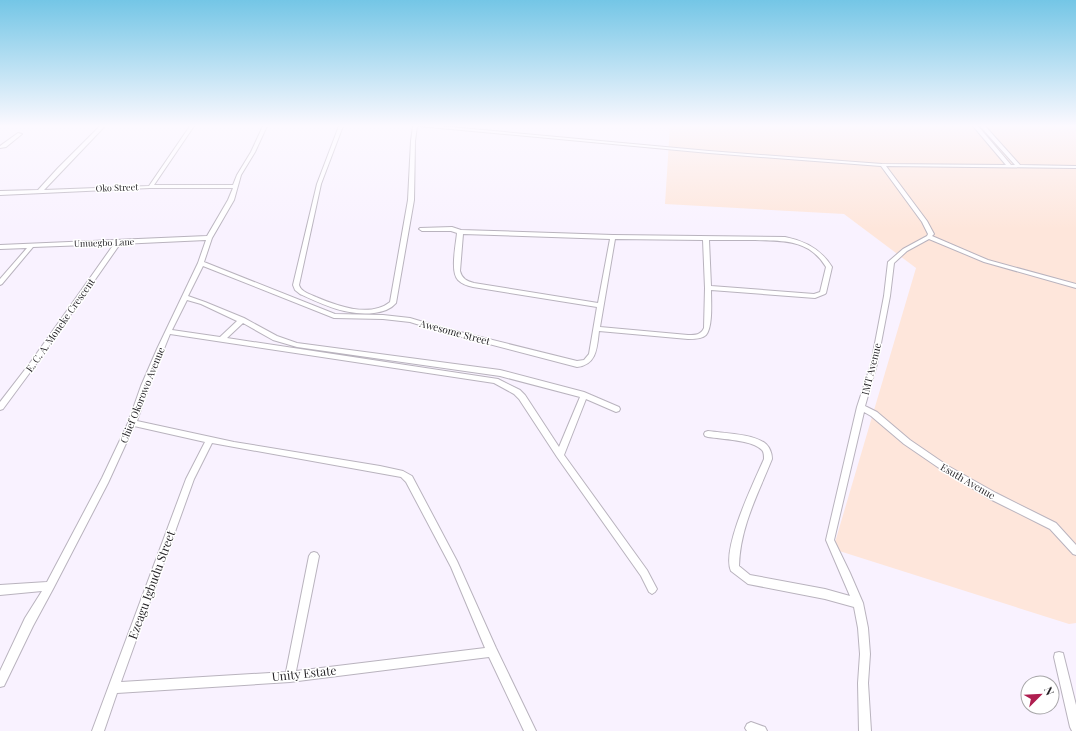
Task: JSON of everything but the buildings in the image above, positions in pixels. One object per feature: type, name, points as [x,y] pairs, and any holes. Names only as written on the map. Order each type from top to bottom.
[{"type":"street","points":[[39,192],[69,160]]},
{"type":"street","points":[[150,187],[169,160]]},
{"type":"street","name":"Chief Okorowo Avenue","points":[[0,682],[29,622],[50,586],[132,423],[145,386],[201,262],[209,238],[231,200],[235,186],[248,160]]},
{"type":"street","points":[[328,160],[319,184],[296,285],[297,289],[302,293],[344,309],[352,310],[380,309],[393,303],[411,200],[412,160]]},
{"type":"street","points":[[817,160],[882,165],[1018,165],[1076,167]]},
{"type":"street","points":[[1005,160],[1009,165]]},
{"type":"street","points":[[1013,160],[1018,165]]},
{"type":"street","points":[[882,165],[930,230],[931,234],[929,238],[986,261],[1076,286]]},
{"type":"street","name":"Oko Street","points":[[0,193],[150,187],[235,186]]},
{"type":"street","points":[[422,229],[452,229],[460,232],[613,237],[791,240],[802,243],[812,249],[829,267],[825,289],[823,293],[815,296],[708,288]]},
{"type":"street","points":[[460,232],[457,271],[458,277],[462,281],[473,285],[600,304]]},
{"type":"street","name":"Awesome Street","points":[[201,262],[334,316],[383,317],[410,320],[439,329],[577,364],[584,364],[589,360],[592,354],[613,237]]},
{"type":"street","name":"Umuegbo Lane","points":[[0,247],[209,238]]},
{"type":"street","points":[[597,329],[688,337],[699,336],[705,333],[707,328],[708,288],[706,238]]},
{"type":"street","name":"IMT Avenue","points":[[865,731],[863,683],[865,654],[863,628],[858,603],[830,540],[862,407],[874,364],[887,296],[891,262],[905,250],[929,238]]},
{"type":"street","name":"E. C. A. Moneke Crescent","points":[[0,407],[32,365],[118,242]]},
{"type":"street","points":[[0,283],[31,246]]},
{"type":"street","points":[[184,297],[203,303],[242,320],[275,338],[297,345],[500,373],[584,395],[616,409]]},
{"type":"street","points":[[222,340],[242,320]]},
{"type":"street","points":[[169,332],[495,381],[517,392],[644,573],[652,589]]},
{"type":"street","points":[[560,454],[584,395]]},
{"type":"street","name":"Esuth Avenue","points":[[862,407],[874,414],[908,442],[945,468],[993,496],[1046,522],[1057,530],[1076,550]]},
{"type":"street","points":[[132,423],[210,440],[307,458],[380,468],[403,474],[409,479],[454,564],[492,652],[530,731]]},
{"type":"street","points":[[708,434],[756,442],[765,448],[768,454],[768,459],[738,530],[734,568],[748,579],[825,594],[858,603]]},
{"type":"street","name":"Ezeagu Igbudu Street","points":[[98,731],[190,479],[210,440]]},
{"type":"street","points":[[290,677],[314,556]]},
{"type":"street","points":[[0,590],[50,586]]},
{"type":"street","name":"Unity Estate","points":[[114,688],[290,677],[492,652]]},
{"type":"street","points":[[1059,657],[1076,727]]},
{"type":"shaded area","points":[[668,160],[1076,160],[1076,623],[1069,624],[833,549],[916,268],[844,214],[665,204]]}]
